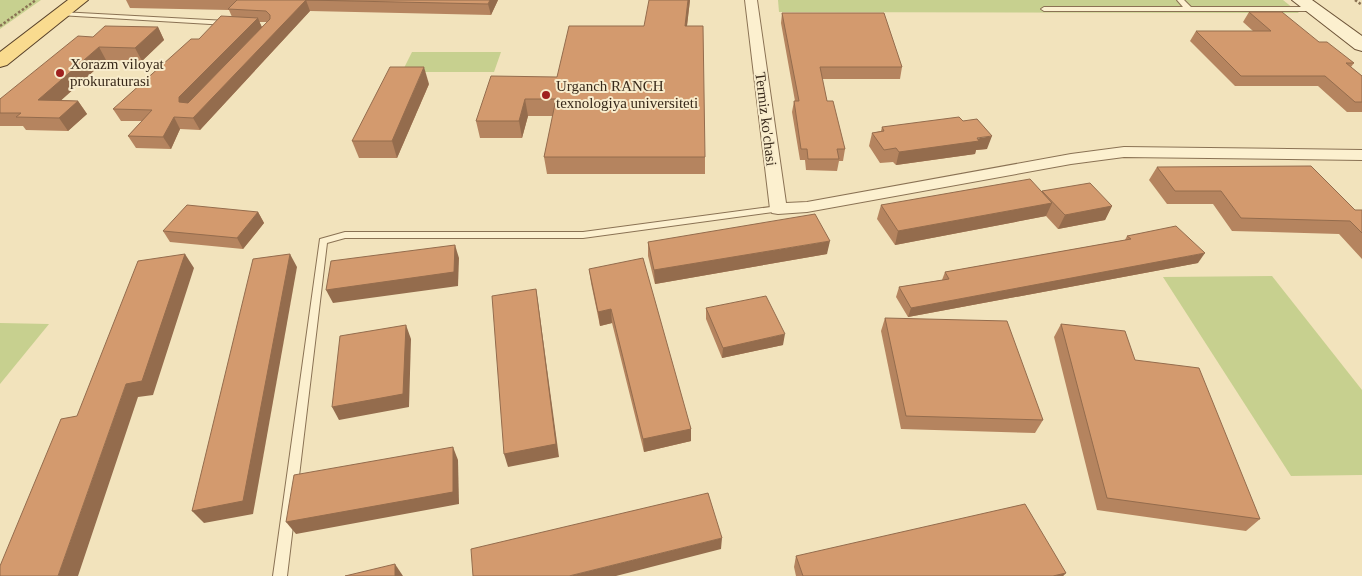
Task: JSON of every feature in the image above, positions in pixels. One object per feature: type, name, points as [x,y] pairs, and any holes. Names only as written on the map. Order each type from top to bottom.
[{"type":"main road","points":[[0,42],[59,7],[79,0]]},
{"type":"main road","points":[[1307,5],[1362,26]]},
{"type":"main road","points":[[1307,5],[1362,45]]},
{"type":"main road","points":[[0,61],[59,7]]},
{"type":"street","name":"Termiz ko'chasi","points":[[752,0],[778,209]]},
{"type":"street","points":[[778,209],[807,207],[1071,159],[1124,152],[1362,155]]},
{"type":"lane","points":[[1112,0],[1120,9]]},
{"type":"lane","points":[[1180,0],[1189,9]]},
{"type":"lane","points":[[1275,0],[1307,5]]},
{"type":"lane","points":[[1044,9],[1189,9],[1307,5]]},
{"type":"lane","points":[[59,7],[238,24]]},
{"type":"lane","points":[[280,576],[323,241],[345,234],[531,236],[582,234],[778,209]]},
{"type":"path","points":[[0,26],[36,0]]},
{"type":"path","points":[[1354,0],[1362,5]]},
{"type":"green space","points":[[0,0],[41,0],[0,29]]},
{"type":"green space","points":[[778,0],[1283,0],[1299,13],[779,12]]},
{"type":"green space","points":[[412,52],[501,52],[494,72],[402,72]]},
{"type":"green space","points":[[1272,276],[1362,390],[1362,475],[1291,476],[1163,277]]},
{"type":"green space","points":[[0,323],[49,324],[0,384]]},
{"type":"building","points":[[237,0],[306,0],[193,118],[174,117],[163,137],[128,136],[152,110],[113,109],[191,39],[199,39],[221,16],[258,18],[179,97],[179,102],[188,103],[270,19],[270,15],[266,11],[228,9]]},
{"type":"building","points":[[306,0],[490,0],[488,4]]},
{"type":"building","points":[[649,0],[688,0],[685,26],[703,26],[705,157],[544,157],[556,99],[525,99],[519,121],[476,121],[491,76],[557,77],[569,26],[644,26]]},
{"type":"building","points":[[1249,12],[1282,12],[1319,42],[1327,42],[1354,63],[1346,63],[1362,76],[1362,102],[1355,102],[1325,76],[1241,76],[1196,31],[1271,31]]},
{"type":"building","points":[[782,13],[884,13],[902,67],[820,67],[827,101],[833,101],[845,149],[837,149],[839,159],[808,159],[807,149],[801,149],[794,101],[799,101]]},
{"type":"building","points":[[105,26],[158,27],[135,48],[99,47],[38,100],[78,101],[59,118],[16,117],[21,113],[0,113],[0,99],[78,36],[93,37]]},
{"type":"building","points":[[390,67],[424,67],[392,141],[352,141]]},
{"type":"building","points":[[959,117],[963,121],[977,119],[992,136],[977,138],[979,141],[899,152],[896,148],[884,150],[872,133],[884,131],[882,127]]},
{"type":"building","points":[[1311,166],[1355,210],[1362,210],[1362,233],[1350,221],[1241,218],[1221,191],[1175,191],[1157,167]]},
{"type":"building","points":[[1030,179],[1052,203],[898,231],[881,205]]},
{"type":"building","points":[[1090,183],[1112,206],[1065,215],[1042,191]]},
{"type":"building","points":[[187,205],[258,212],[237,238],[163,231]]},
{"type":"building","points":[[815,214],[830,241],[654,270],[648,242]]},
{"type":"building","points":[[1176,226],[1205,253],[911,308],[899,287],[949,279],[945,272],[1131,239],[1127,236]]},
{"type":"building","points":[[455,245],[454,272],[326,290],[331,261]]},
{"type":"building","points":[[185,254],[142,381],[126,384],[58,576],[0,576],[0,566],[61,419],[77,416],[138,261]]},
{"type":"building","points":[[290,254],[243,501],[192,511],[253,259]]},
{"type":"building","points":[[643,258],[691,429],[643,439],[611,309],[598,312],[589,269]]},
{"type":"building","points":[[536,289],[556,444],[504,454],[492,296]]},
{"type":"building","points":[[766,296],[785,334],[723,348],[706,308]]},
{"type":"building","points":[[885,318],[1007,321],[1043,420],[906,416]]},
{"type":"building","points":[[1061,324],[1125,331],[1135,360],[1199,368],[1260,519],[1107,498]]},
{"type":"building","points":[[406,325],[403,394],[332,407],[340,336]]},
{"type":"building","points":[[453,447],[453,492],[286,522],[294,475]]},
{"type":"building","points":[[708,493],[722,538],[569,576],[473,576],[471,549]]},
{"type":"building","points":[[1025,504],[1066,573],[1053,576],[803,576],[796,556]]},
{"type":"building","points":[[395,564],[395,576],[345,576]]},
{"type":"place","name":"Xorazm viloyat prokuraturasi","points":[[60,73]]},
{"type":"place","name":"Urganch RANCH texnologiya universiteti","points":[[546,95]]}]
